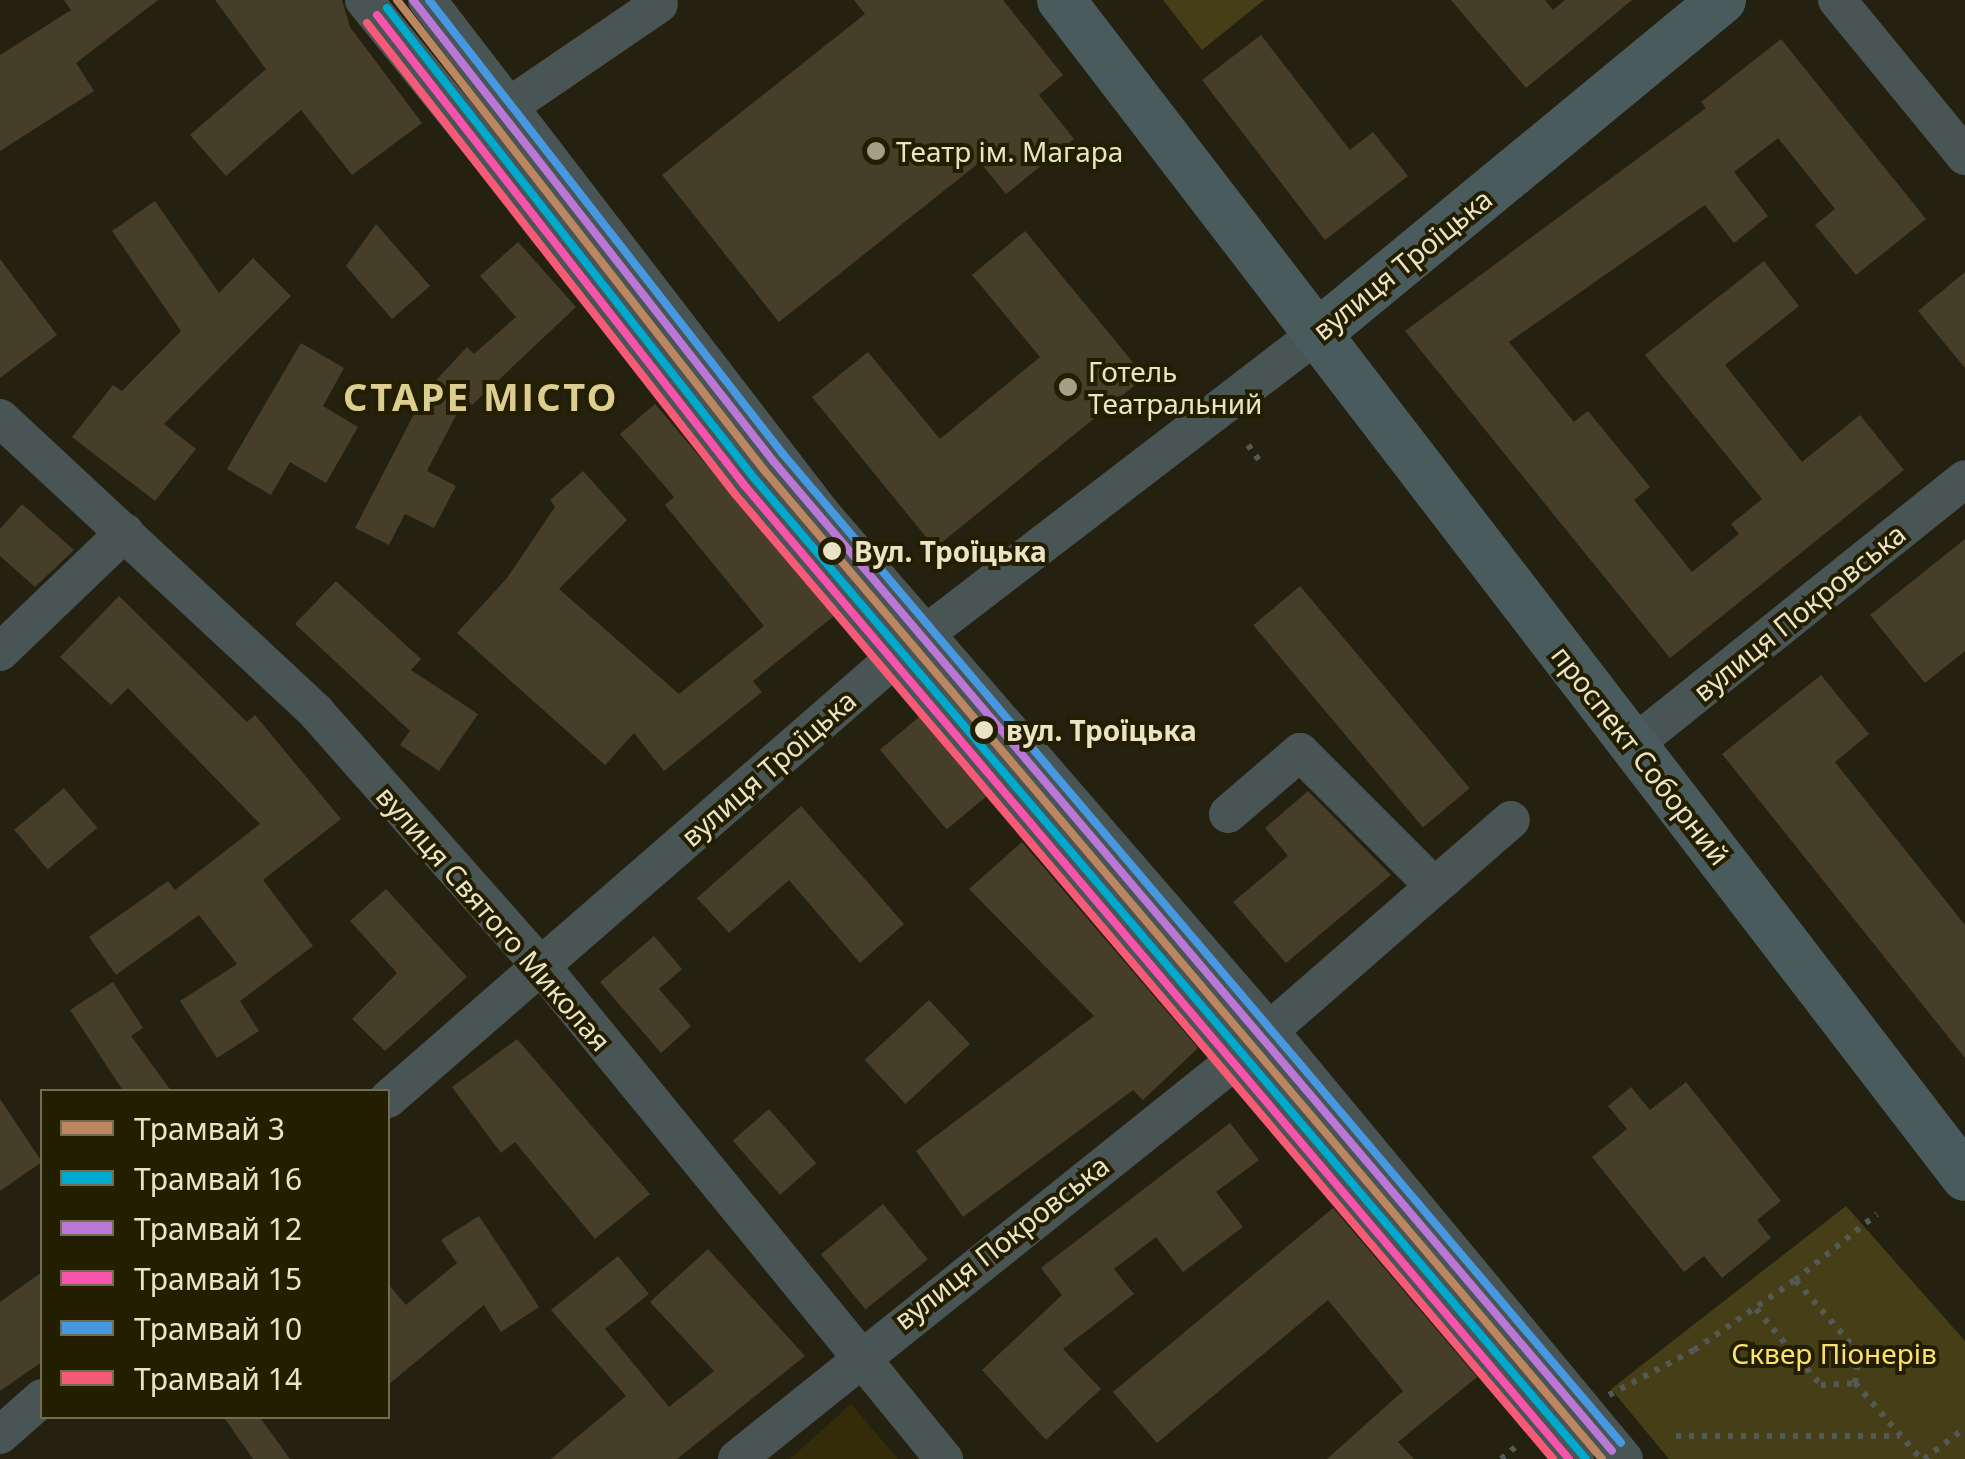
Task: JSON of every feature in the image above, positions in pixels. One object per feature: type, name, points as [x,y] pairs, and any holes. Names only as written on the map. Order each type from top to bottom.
[{"type":"main road","name":"проспект Соборний","points":[[1040,0],[1316,334]]},
{"type":"main road","name":"проспект Соборний","points":[[1061,0],[1964,1172]]},
{"type":"main road","name":"вулиця Троїцька","points":[[1316,334],[1722,0]]},
{"type":"street","points":[[364,0],[912,644],[1238,1058],[1562,1455],[1587,1414]]},
{"type":"street","points":[[427,0],[821,513],[912,644],[1268,1028],[1624,1459]]},
{"type":"street","points":[[1837,0],[1965,156]]},
{"type":"street","points":[[510,105],[659,4]]},
{"type":"street","name":"вулиця Троїцька","points":[[390,1097],[912,644],[1316,334]]},
{"type":"street","name":"вулиця Святого Миколая","points":[[0,418],[316,712],[541,966],[853,1358],[944,1459]]},
{"type":"street","name":"вулиця Покровська","points":[[1633,745],[1965,479]]},
{"type":"street","points":[[0,652],[124,532]]},
{"type":"street","points":[[1228,814],[1300,752],[1432,885]]},
{"type":"street","name":"вулиця Покровська","points":[[736,1459],[853,1358],[1238,1058],[1511,820]]},
{"type":"street","points":[[0,1435],[40,1400]]},
{"type":"path","points":[[1248,446],[1261,463]]},
{"type":"path","points":[[1587,1414],[1756,1308],[1877,1214]]},
{"type":"path","points":[[1795,1280],[1859,1354],[1855,1383],[1923,1459],[1965,1428]]},
{"type":"path","points":[[1756,1308],[1821,1385],[1855,1383]]},
{"type":"path","points":[[1676,1436],[1901,1436]]},
{"type":"shaded area","points":[[851,1404],[898,1459],[790,1459]]},
{"type":"green space","points":[[1163,0],[1264,0],[1202,50]]},
{"type":"green space","name":"Сквер Піонерів","points":[[1846,1206],[1965,1341],[1965,1459],[1669,1459],[1611,1389]]},
{"type":"building","points":[[64,0],[158,0],[76,63],[94,91],[0,151],[0,55],[71,10]]},
{"type":"building","points":[[215,0],[342,0],[350,27],[422,123],[352,175],[301,110],[226,176],[190,135],[266,69]]},
{"type":"building","name":"Театр ім. Магара","points":[[854,0],[1003,0],[1063,75],[1039,95],[1074,139],[1006,194],[980,162],[779,322],[662,175],[865,14]]},
{"type":"building","points":[[1451,0],[1545,0],[1553,10],[1565,0],[1632,0],[1526,88]]},
{"type":"building","points":[[1261,35],[1350,150],[1373,132],[1408,176],[1325,240],[1202,80]]},
{"type":"building","points":[[1781,39],[1926,219],[1856,275],[1815,225],[1835,209],[1778,138],[1734,172],[1768,216],[1734,243],[1705,205],[1509,342],[1574,422],[1588,411],[1650,487],[1634,500],[1692,572],[1739,534],[1731,524],[1762,499],[1645,355],[1764,261],[1799,306],[1725,365],[1802,462],[1860,415],[1904,470],[1670,658],[1405,331],[1706,108],[1701,102]]},
{"type":"building","points":[[155,201],[219,293],[253,258],[291,296],[164,424],[196,449],[155,501],[72,437],[113,385],[122,391],[181,331],[112,231]]},
{"type":"building","points":[[376,224],[430,286],[392,319],[346,266]]},
{"type":"building","name":"Готель Театральний","points":[[1025,231],[1145,377],[935,548],[812,397],[868,352],[940,439],[1040,357],[972,275]]},
{"type":"building","points":[[518,242],[576,307],[472,405],[465,398],[427,471],[456,486],[434,528],[405,514],[389,545],[355,528],[426,391],[467,347],[474,354],[516,317],[480,276]]},
{"type":"building","points":[[0,259],[57,335],[0,378]]},
{"type":"building","points":[[1965,272],[1965,368],[1918,311]]},
{"type":"building","points":[[301,343],[344,368],[323,406],[358,427],[326,483],[290,462],[271,495],[227,469]]},
{"type":"building","points":[[655,404],[834,616],[753,681],[762,692],[664,771],[634,733],[605,765],[457,633],[507,578],[555,507],[550,500],[583,471],[627,520],[559,589],[679,694],[764,626],[665,505],[674,497],[620,434]]},
{"type":"building","points":[[22,504],[74,550],[35,587],[0,556],[0,529]]},
{"type":"building","points":[[1965,539],[1965,651],[1925,683],[1870,615]]},
{"type":"building","points":[[336,581],[421,659],[411,670],[478,714],[439,771],[400,745],[410,731],[295,624]]},
{"type":"building","points":[[1300,586],[1470,788],[1423,827],[1253,625]]},
{"type":"building","points":[[119,596],[247,722],[255,715],[341,819],[263,880],[313,946],[240,1001],[259,1031],[217,1058],[180,1001],[237,964],[199,915],[116,975],[89,937],[168,881],[175,890],[260,824],[128,688],[111,705],[60,657]]},
{"type":"building","points":[[1821,675],[1869,734],[1835,762],[1965,925],[1965,1058],[1722,754]]},
{"type":"building","points":[[919,717],[986,797],[947,829],[880,750]]},
{"type":"building","points":[[64,788],[97,828],[48,870],[14,830]]},
{"type":"building","points":[[1308,791],[1391,875],[1286,963],[1233,902],[1288,856],[1265,828]]},
{"type":"building","points":[[801,806],[904,924],[860,963],[789,880],[729,933],[697,898]]},
{"type":"building","points":[[1022,842],[1198,1048],[1143,1100],[1133,1090],[963,1217],[916,1151],[1094,1016],[969,889]]},
{"type":"building","points":[[386,889],[467,977],[385,1051],[352,1019],[397,973],[350,921]]},
{"type":"building","points":[[654,936],[682,969],[659,989],[691,1026],[661,1053],[600,982]]},
{"type":"building","points":[[113,982],[143,1028],[131,1036],[170,1089],[122,1089],[70,1010]]},
{"type":"building","points":[[929,1000],[970,1044],[906,1104],[865,1060]]},
{"type":"building","points":[[517,1039],[650,1194],[595,1239],[515,1142],[501,1153],[452,1087]]},
{"type":"building","points":[[1686,1082],[1781,1201],[1757,1220],[1771,1238],[1722,1278],[1704,1256],[1684,1272],[1592,1157],[1627,1129],[1608,1106],[1631,1087],[1650,1110]]},
{"type":"building","points":[[0,1099],[40,1163],[0,1191]]},
{"type":"building","points":[[769,1109],[816,1163],[780,1195],[733,1140]]},
{"type":"building","points":[[1230,1123],[1259,1160],[1216,1192],[1243,1227],[1183,1272],[1156,1237],[1114,1269],[1134,1294],[1063,1349],[1101,1389],[1046,1440],[982,1370],[1062,1295],[1041,1268]]},
{"type":"building","points":[[883,1204],[928,1259],[866,1310],[821,1254]]},
{"type":"building","points":[[1333,1208],[1477,1377],[1398,1442],[1414,1459],[1327,1459],[1403,1391],[1328,1300],[1157,1443],[1113,1392]]},
{"type":"building","points":[[479,1216],[539,1307],[501,1332],[484,1305],[390,1383],[390,1286],[406,1305],[457,1263],[441,1240]]},
{"type":"building","points":[[708,1249],[805,1356],[677,1459],[551,1459],[626,1396],[551,1310],[618,1256],[649,1294],[605,1329],[669,1407],[714,1371],[650,1302]]},
{"type":"building","points":[[40,1273],[40,1363],[0,1391],[0,1302]]},
{"type":"building","points":[[225,1419],[261,1419],[290,1459],[253,1459]]},
{"type":"tram line","name":"3","points":[[397,0],[764,470],[1602,1459]]},
{"type":"tram line","name":"12","points":[[413,0],[774,462],[1612,1451]]},
{"type":"tram line","name":"10","points":[[429,0],[783,454],[1621,1443]]},
{"type":"tram line","name":"16","points":[[387,8],[754,478],[1586,1459]]},
{"type":"tram line","name":"15","points":[[377,15],[745,486],[1569,1459]]},
{"type":"tram line","name":"14","points":[[367,23],[735,494],[1553,1459]]},
{"type":"place","name":"Театр ім. Магара","points":[[876,151]]},
{"type":"place","name":"Готель Театральний","points":[[1068,387]]},
{"type":"place","name":"Вул. Троїцька","points":[[832,551]]},
{"type":"place","name":"вул. Троїцька","points":[[984,730]]},
{"type":"district","name":"СТАРЕ МІСТО","points":[[481,397]]}]
